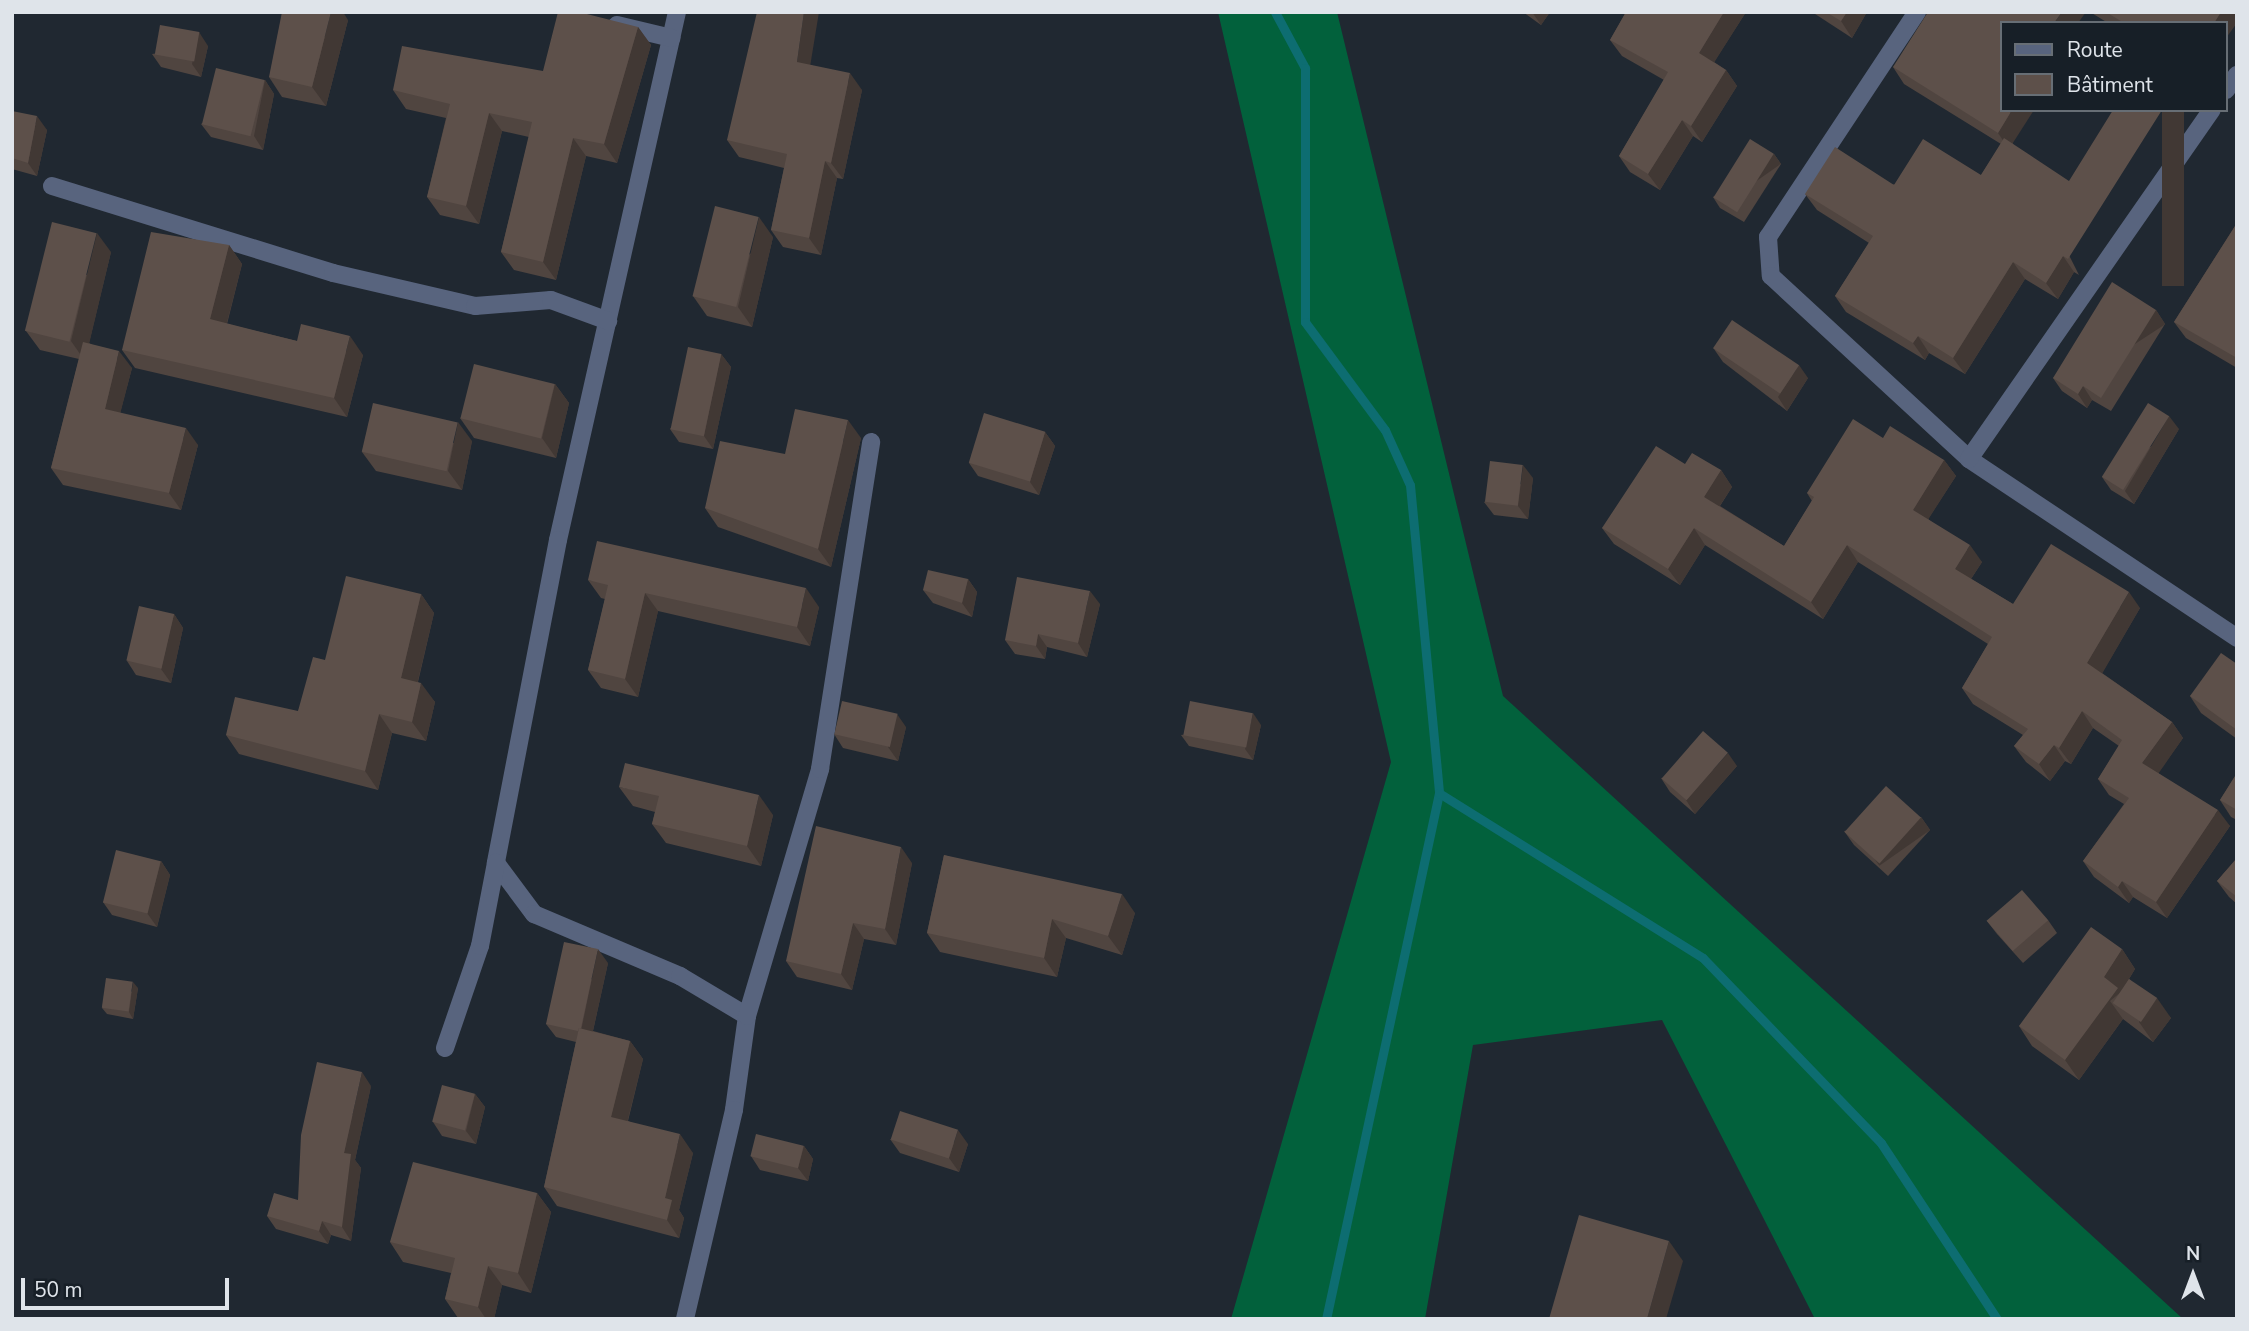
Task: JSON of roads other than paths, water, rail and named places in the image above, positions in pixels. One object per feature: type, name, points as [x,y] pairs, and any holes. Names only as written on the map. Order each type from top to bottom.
[{"type":"street","points":[[445,1048],[480,946],[608,321],[677,12]]},
{"type":"street","points":[[1917,12],[1768,237],[1765,257],[1771,275],[1969,459],[2237,638]]},
{"type":"street","points":[[594,19],[671,38]]},
{"type":"street","points":[[1969,459],[2211,112]]},
{"type":"street","points":[[52,186],[333,273],[475,306],[551,300],[608,321]]},
{"type":"street","points":[[685,1319],[734,1110],[747,1016],[820,769],[871,442]]},
{"type":"street","points":[[496,863],[534,914],[680,976],[747,1016]]},
{"type":"waterway","points":[[1275,12],[1305,68],[1305,322],[1385,430],[1410,485],[1439,793],[1326,1319]]},
{"type":"waterway","points":[[1439,793],[1703,958],[1881,1143],[1997,1319]]}]
